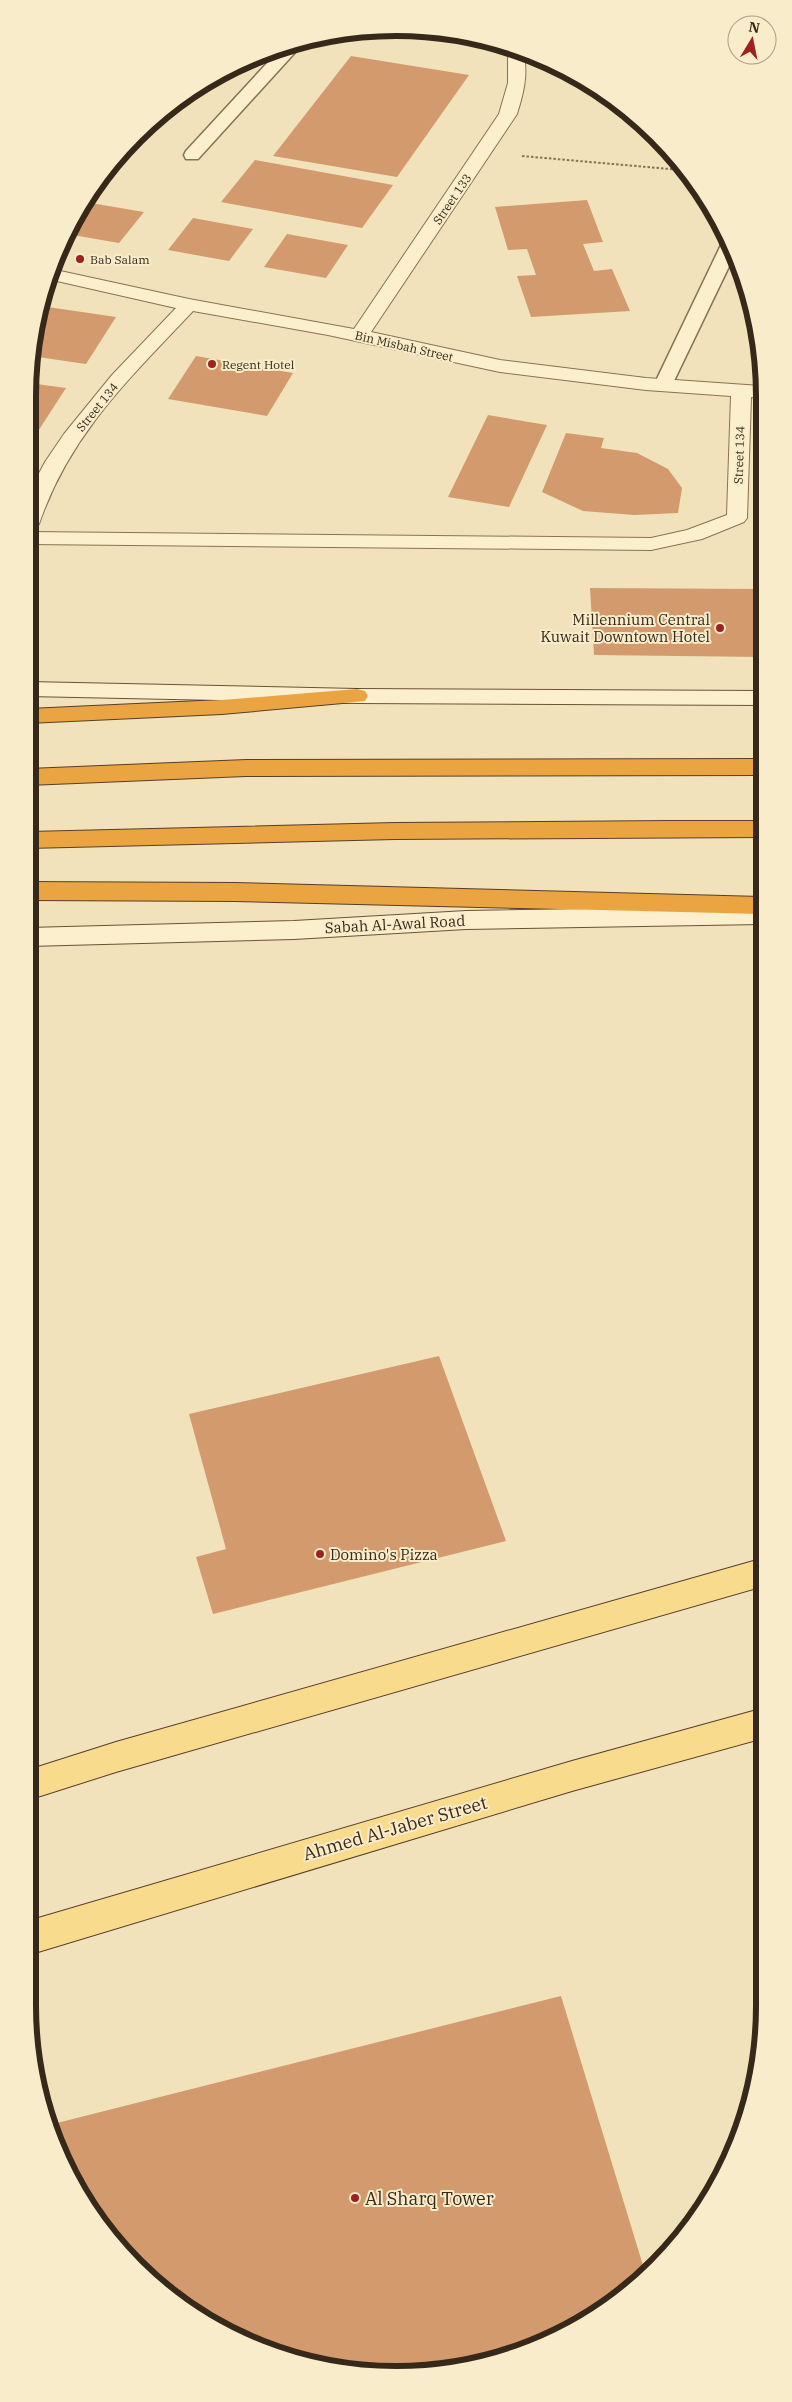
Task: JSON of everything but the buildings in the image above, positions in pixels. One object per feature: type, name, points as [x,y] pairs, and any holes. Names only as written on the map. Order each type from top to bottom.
[{"type":"highway","points":[[36,716],[222,707],[358,696]]},
{"type":"highway","points":[[36,776],[246,768],[756,767]]},
{"type":"highway","points":[[36,840],[239,834],[600,828],[756,829]]},
{"type":"highway","points":[[36,891],[234,892],[756,906]]},
{"type":"main road","points":[[36,1782],[116,1757],[756,1574]]},
{"type":"main road","name":"Ahmed Al-Jaber Street","points":[[36,1936],[572,1776],[756,1725]]},
{"type":"street","name":"Street 133","points":[[359,336],[508,114],[515,96],[518,67],[516,57]]},
{"type":"street","name":"Bin Misbah Street","points":[[57,276],[189,305],[359,336],[500,366],[663,385],[756,392]]},
{"type":"street","name":"Street 134","points":[[36,502],[42,485],[79,428],[103,397],[189,305]]},
{"type":"street","name":"Street 134","points":[[36,538],[651,544],[680,540],[709,531],[737,518],[741,391]]},
{"type":"street","points":[[36,688],[358,696],[756,698]]},
{"type":"street","name":"Sabah Al-Awal Road","points":[[36,938],[294,930],[466,920],[756,915]]},
{"type":"lane","points":[[192,155],[285,54]]},
{"type":"lane","points":[[663,385],[726,253]]},
{"type":"path","points":[[483,153],[675,169]]},
{"type":"place","name":"Bab Salam","points":[[80,259]]},
{"type":"place","name":"Regent Hotel","points":[[212,364]]},
{"type":"place","name":"Millennium Central Kuwait Downtown Hotel","points":[[720,628]]},
{"type":"place","name":"Domino's Pizza","points":[[320,1554]]},
{"type":"place","name":"Al Sharq Tower","points":[[355,2198]]}]
